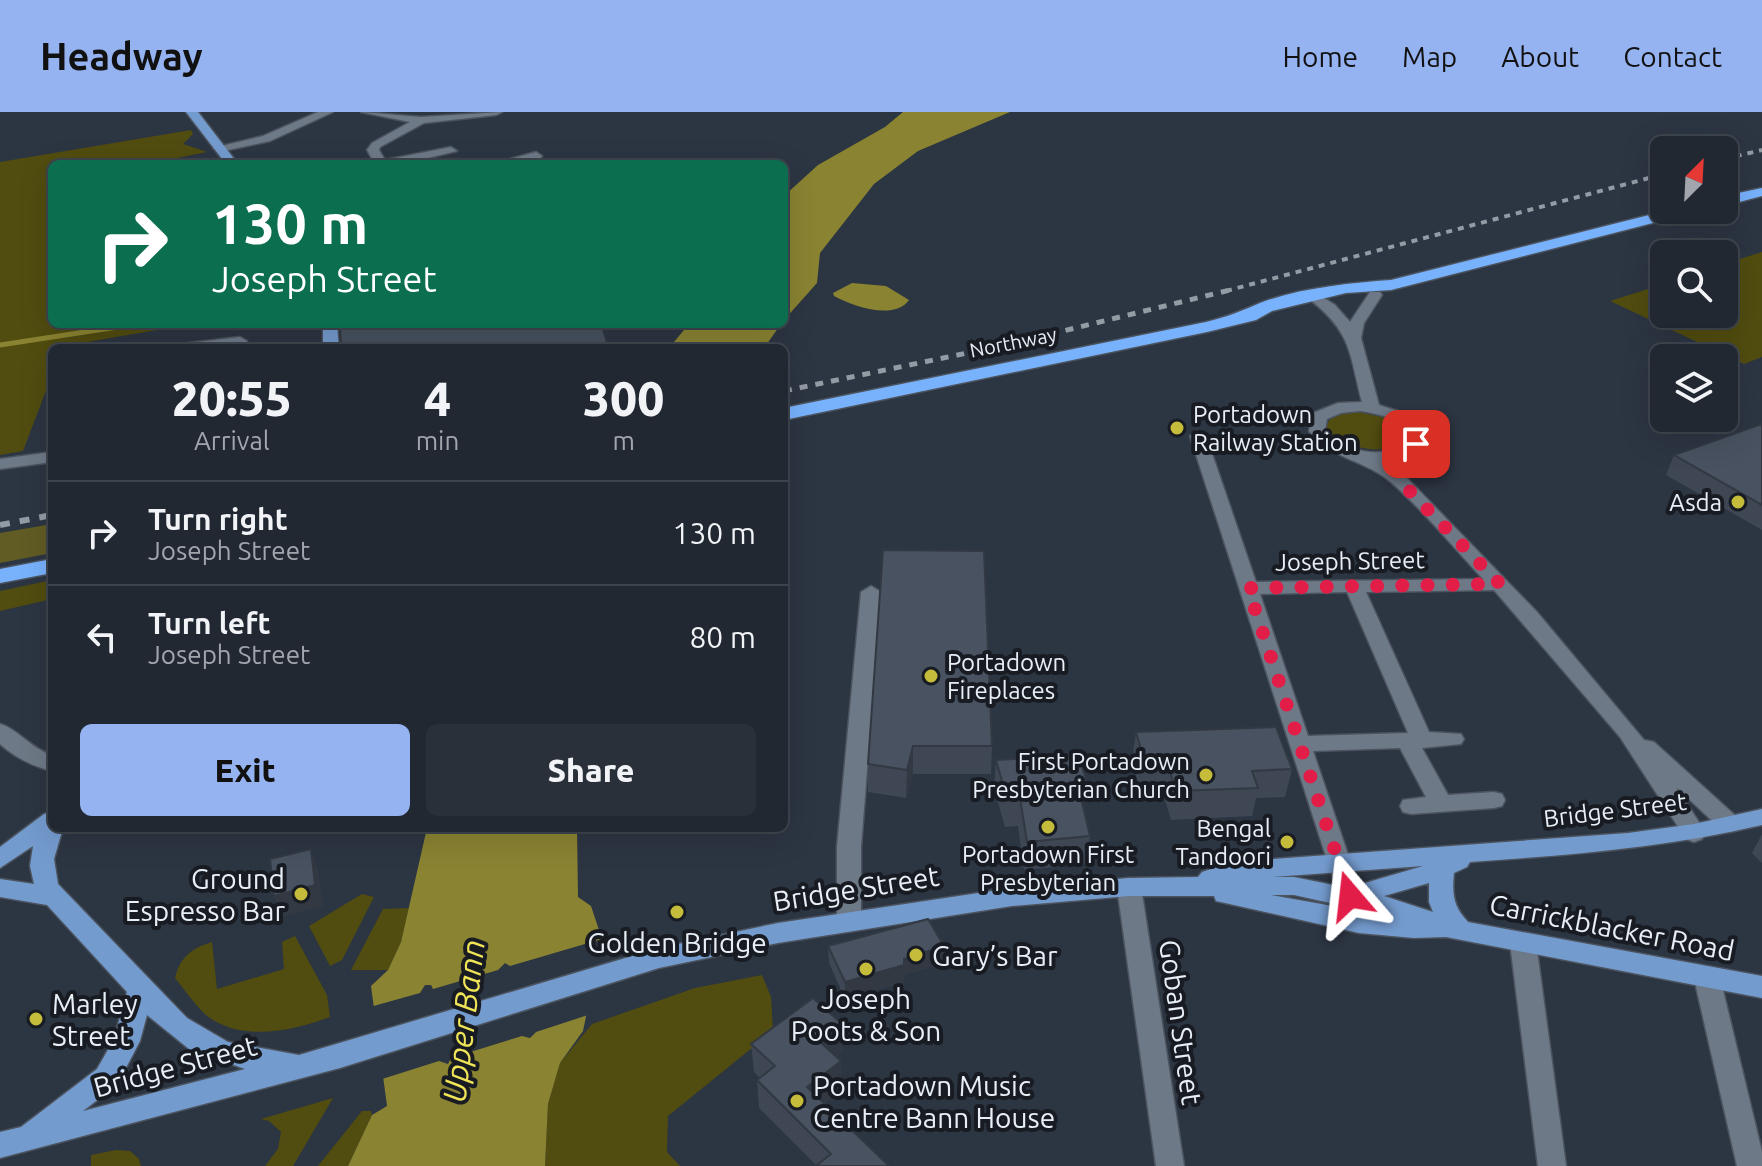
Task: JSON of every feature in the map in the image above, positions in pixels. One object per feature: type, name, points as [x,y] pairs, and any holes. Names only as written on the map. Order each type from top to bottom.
[{"type":"highway","points":[[1738,198],[1762,192]]},
{"type":"highway","name":"Northway","points":[[1250,316],[1266,307],[1313,295],[1346,288],[1391,285],[1650,219]]},
{"type":"highway","name":"Northway","points":[[788,414],[1250,316],[1277,318],[1330,307],[1375,295],[1391,285]]},
{"type":"highway","points":[[0,576],[48,567]]},
{"type":"main road","points":[[192,112],[229,160]]},
{"type":"main road","name":"Bridge Street","points":[[1186,885],[1232,871],[1583,847],[1694,833],[1762,817]]},
{"type":"main road","points":[[0,859],[48,826]]},
{"type":"main road","points":[[50,832],[42,863],[44,879],[55,897],[119,964],[140,992],[182,1031],[212,1049],[240,1059],[308,1064]]},
{"type":"main road","name":"Bridge Street","points":[[1186,885],[1318,915],[1350,896],[1443,869],[1474,854]]},
{"type":"main road","points":[[1443,869],[1439,896],[1445,915],[1456,930]]},
{"type":"main road","name":"Bridge Street","points":[[11,1142],[352,1052],[590,982],[659,958],[740,940],[1012,897],[1129,887],[1294,886],[1350,896]]},
{"type":"main road","points":[[0,888],[55,897]]},
{"type":"main road","name":"Carrickblacker Road","points":[[1350,896],[1456,930],[1762,987]]},
{"type":"main road","name":"Carrickblacker Road","points":[[1318,915],[1410,930],[1456,930]]},
{"type":"main road","points":[[11,1142],[107,1077],[127,1041],[140,992]]},
{"type":"street","points":[[219,148],[266,139],[327,112]]},
{"type":"street","points":[[367,112],[421,120],[496,112]]},
{"type":"street","points":[[380,160],[373,150],[376,145],[421,120]]},
{"type":"street","points":[[404,160],[451,151]]},
{"type":"street","points":[[516,160],[536,156]]},
{"type":"street","points":[[1313,295],[1330,307],[1354,337],[1361,353],[1362,377],[1372,407]]},
{"type":"street","points":[[1354,337],[1357,323],[1375,295]]},
{"type":"street","points":[[229,344],[240,341]]},
{"type":"street","points":[[1338,408],[1362,377]]},
{"type":"street","points":[[1372,407],[1398,416],[1415,430],[1416,444],[1396,455],[1364,456],[1333,445],[1317,431],[1319,416],[1338,408],[1372,407]]},
{"type":"street","points":[[1198,436],[1350,896]]},
{"type":"street","points":[[1396,455],[1398,479]]},
{"type":"street","name":"Joseph Street","points":[[1364,456],[1398,479],[1500,584],[1628,732],[1730,824]]},
{"type":"street","points":[[0,464],[48,458]]},
{"type":"street","name":"Joseph Street","points":[[1248,588],[1500,584]]},
{"type":"street","points":[[1354,587],[1441,804]]},
{"type":"street","points":[[849,921],[850,834],[871,592]]},
{"type":"street","points":[[0,731],[11,744],[48,762]]},
{"type":"street","name":"Joseph Street","points":[[1628,732],[1694,833]]},
{"type":"street","points":[[1300,744],[1453,739]]},
{"type":"street","points":[[1411,806],[1494,800]]},
{"type":"street","name":"Goban Street","points":[[1129,887],[1170,1166]]},
{"type":"street","points":[[1523,943],[1552,1166]]},
{"type":"street","points":[[1707,978],[1751,1166]]},
{"type":"shaded area","points":[[191,130],[193,134],[183,144],[207,152],[168,160],[48,160],[48,328],[169,328],[75,344],[48,344],[48,385],[23,451],[0,455],[0,162]]},
{"type":"shaded area","points":[[1762,252],[1762,357],[1744,364],[1738,361],[1738,344],[1701,344],[1667,328],[1738,328],[1738,260]]},
{"type":"shaded area","points":[[1650,288],[1650,320],[1610,301]]},
{"type":"shaded area","points":[[1352,411],[1388,418],[1402,430],[1400,440],[1383,449],[1370,449],[1343,441],[1326,426],[1332,416]]},
{"type":"shaded area","points":[[48,525],[48,554],[0,563],[0,533]]},
{"type":"shaded area","points":[[48,581],[48,600],[0,611],[0,591]]},
{"type":"shaded area","points":[[362,894],[374,897],[342,960],[330,966],[309,926]]},
{"type":"shaded area","points":[[409,908],[401,942],[388,970],[351,970],[383,909]]},
{"type":"shaded area","points":[[295,936],[327,995],[330,1017],[287,1029],[241,1030],[213,1020],[198,1007],[175,978],[188,954],[212,942],[217,989],[284,969],[282,942]]},
{"type":"shaded area","points":[[762,975],[771,997],[773,1031],[668,1116],[667,1152],[680,1166],[545,1166],[548,1104],[560,1063],[592,1024],[695,988]]},
{"type":"shaded area","points":[[333,1098],[293,1166],[265,1166],[278,1149],[281,1132],[269,1121],[261,1119]]},
{"type":"shaded area","points":[[362,1111],[371,1111],[372,1115],[348,1166],[318,1166]]},
{"type":"shaded area","points":[[116,1150],[130,1151],[139,1159],[141,1166],[91,1166],[91,1155]]},
{"type":"water","points":[[903,112],[1010,112],[918,151],[874,184],[820,253],[817,283],[788,316],[788,192],[818,165],[885,127]]},
{"type":"water","points":[[852,283],[886,286],[909,300],[894,310],[884,311],[852,304],[834,296],[833,293]]},
{"type":"water","points":[[686,328],[778,328],[767,344],[672,344]]},
{"type":"water","name":"Upper Bann","points":[[426,832],[577,832],[578,897],[591,906],[602,939],[583,1031],[560,1063],[548,1104],[545,1166],[348,1166],[372,1115],[387,1106],[371,986],[388,970],[401,942]]},
{"type":"pier","points":[[602,939],[605,945],[591,1014],[536,1032],[530,1038],[522,1036],[451,1058],[448,1064],[439,1061],[379,1080],[370,1007],[420,993],[425,985],[431,985],[433,989],[498,970],[505,963],[510,966]]},
{"type":"building","points":[[340,328],[602,328],[608,344],[341,344]]},
{"type":"building","points":[[1762,424],[1762,505],[1674,455]]},
{"type":"building","name":"Portadown Fireplaces","points":[[883,550],[984,551],[992,746],[913,746],[907,770],[868,764]]},
{"type":"building","points":[[1276,727],[1292,769],[1252,771],[1258,788],[1176,791],[1167,762],[1145,763],[1136,732]]},
{"type":"building","points":[[1078,755],[1086,779],[1077,781],[1090,836],[1027,842],[1020,798],[1007,799],[996,760]]},
{"type":"building","points":[[311,849],[315,885],[274,896],[270,859]]},
{"type":"building","points":[[928,919],[944,946],[904,959],[904,965],[845,982],[828,946]]},
{"type":"building","points":[[813,998],[842,1024],[819,1041],[841,1061],[807,1087],[889,1166],[816,1166],[831,1154],[757,1080],[775,1066],[751,1044]]},
{"type":"waterway","points":[[0,345],[111,328]]},
{"type":"railway","points":[[1738,156],[1762,150]]},
{"type":"railway","points":[[1228,291],[1650,178]]},
{"type":"railway","points":[[1228,291],[1234,289]]},
{"type":"railway","points":[[788,390],[1006,345],[1228,291]]},
{"type":"railway","points":[[0,525],[48,516]]},
{"type":"place","name":"Portadown Railway Station","points":[[1177,428]]},
{"type":"place","name":"Asda","points":[[1738,502]]},
{"type":"place","name":"Portadown Fireplaces","points":[[931,676]]},
{"type":"place","name":"First Portadown Presbyterian Church","points":[[1206,775]]},
{"type":"place","name":"Portadown First Presbyterian","points":[[1048,827]]},
{"type":"place","name":"Bengal Tandoori","points":[[1287,842]]},
{"type":"place","name":"Ground Espresso Bar","points":[[301,894]]},
{"type":"place","name":"Golden Bridge","points":[[677,912]]},
{"type":"place","name":"Gary’s Bar","points":[[916,955]]},
{"type":"place","name":"Joseph Poots & Son","points":[[866,969]]},
{"type":"place","name":"Marley Street","points":[[36,1019]]},
{"type":"place","name":"Portadown Music Centre Bann House","points":[[797,1101]]},
{"type":"route","points":[[1350,896],[1248,588],[1500,584],[1398,479],[1396,455],[1416,444]]}]
